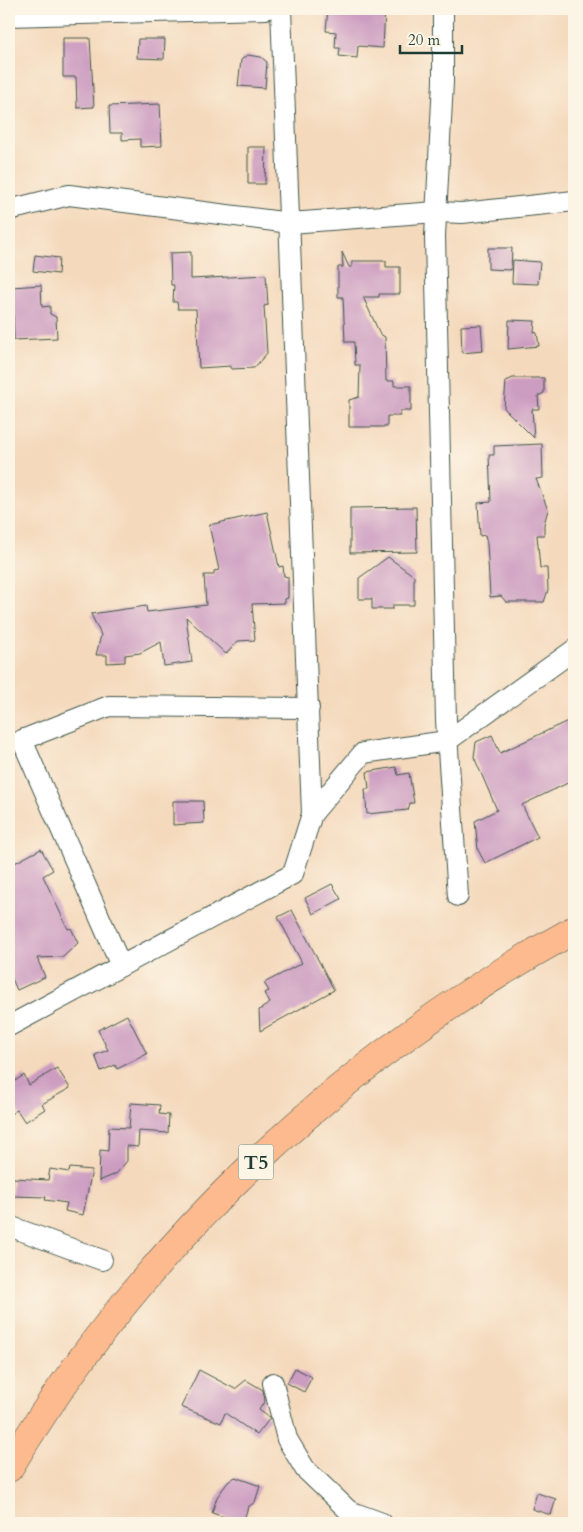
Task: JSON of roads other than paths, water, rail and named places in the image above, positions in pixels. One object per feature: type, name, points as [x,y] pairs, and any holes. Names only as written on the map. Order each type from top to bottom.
[{"type":"highway","name":"T5","points":[[9,1468],[85,1354],[158,1262],[235,1182],[300,1122],[385,1053],[460,1000],[538,950],[574,930]]},
{"type":"street","points":[[9,16],[266,9]]},
{"type":"street","points":[[9,1026],[293,874],[312,814],[281,9]]},
{"type":"street","points":[[443,9],[443,82],[436,212],[447,741],[458,896]]},
{"type":"street","points":[[9,210],[68,195],[290,223],[436,212],[462,213],[574,201]]},
{"type":"street","points":[[312,814],[363,753],[447,741],[574,650]]},
{"type":"street","points":[[121,966],[22,740],[109,706],[309,708]]},
{"type":"street","points":[[9,1226],[102,1260]]},
{"type":"street","points":[[273,1383],[287,1439],[305,1470],[349,1511],[382,1523]]}]
